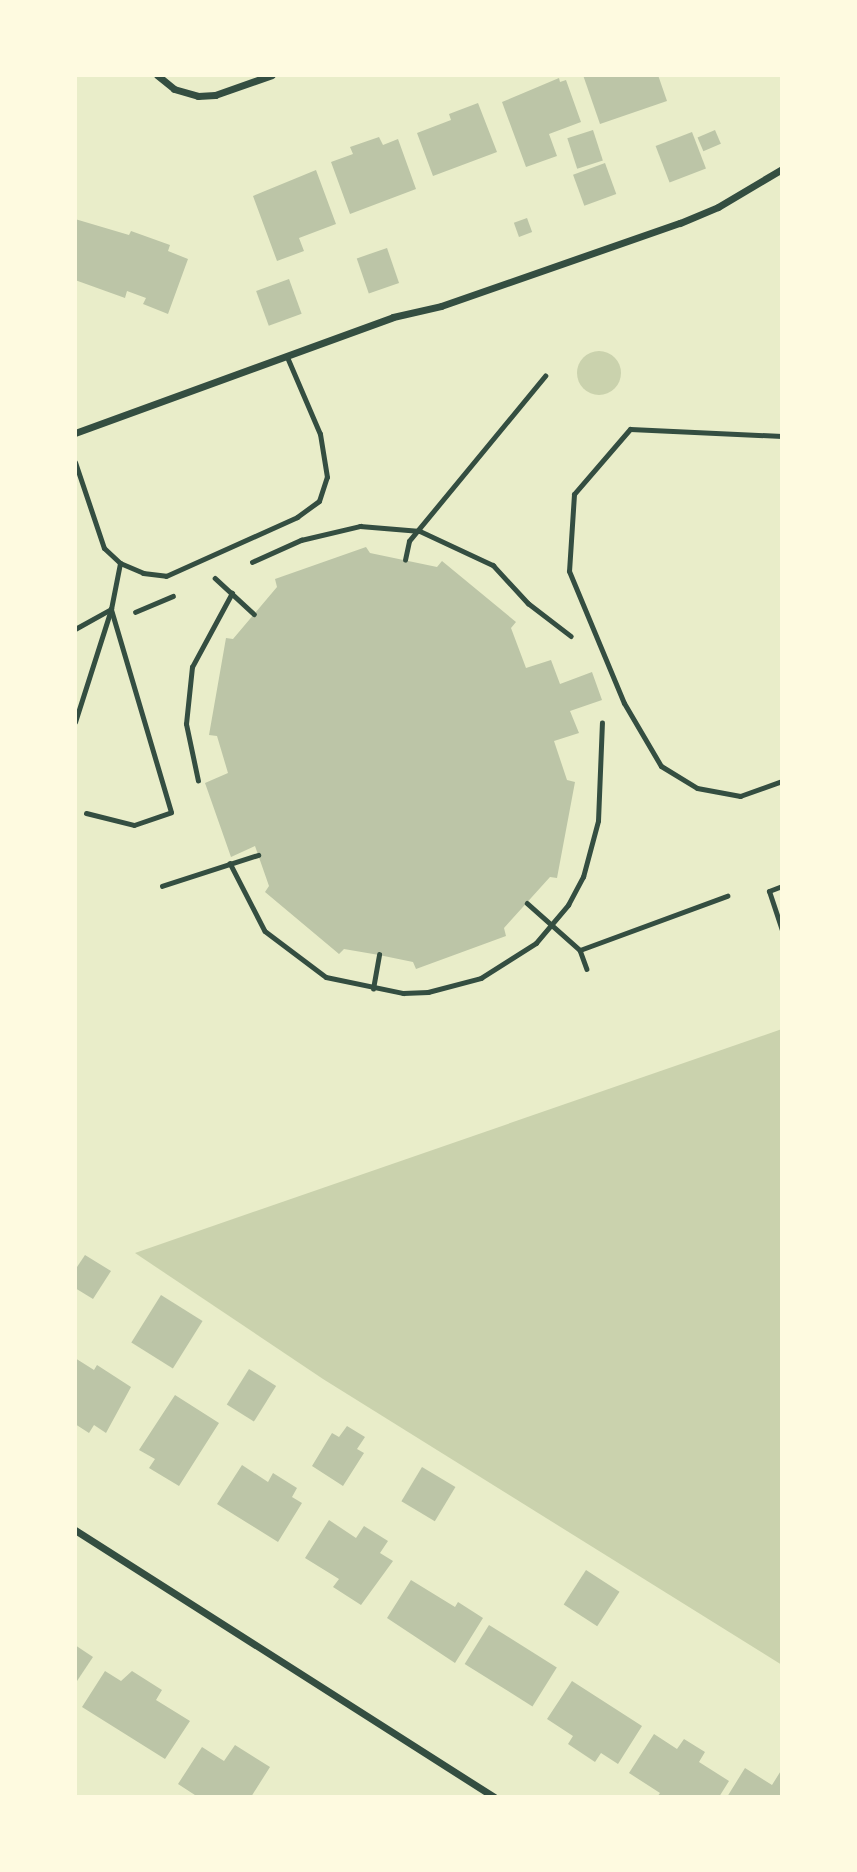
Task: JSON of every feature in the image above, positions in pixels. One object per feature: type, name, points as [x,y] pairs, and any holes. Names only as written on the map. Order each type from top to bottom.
[{"type":"street","points":[[157,75],[186,94],[215,95],[272,75]]},
{"type":"street","points":[[75,433],[393,317],[441,306],[680,223],[718,207],[782,169]]},
{"type":"street","points":[[75,1530],[494,1797]]},
{"type":"lane","points":[[75,461],[103,548],[120,563],[166,576],[297,517],[319,501],[327,477],[320,434],[287,357]]},
{"type":"lane","points":[[782,436],[630,429],[574,494],[569,571],[624,703],[661,766],[697,788],[740,796],[782,781]]},
{"type":"lane","points":[[75,722],[111,609],[120,563]]},
{"type":"lane","points":[[75,629],[111,609]]},
{"type":"lane","points":[[86,813],[134,825],[171,812],[111,609]]},
{"type":"lane","points":[[782,886],[769,891],[782,930]]},
{"type":"path","points":[[405,560],[409,541],[420,531],[545,376]]},
{"type":"path","points":[[240,567],[331,531],[360,526],[420,531],[493,565],[528,603],[571,636]]},
{"type":"path","points":[[204,582],[228,572]]},
{"type":"path","points":[[215,578],[254,614]]},
{"type":"path","points":[[135,612],[181,592]]},
{"type":"path","points":[[198,780],[186,724],[190,680],[201,645],[232,593]]},
{"type":"path","points":[[230,863],[249,908],[285,949],[326,977],[373,989],[428,992],[481,978],[510,962],[552,925],[583,877],[593,849],[602,723]]},
{"type":"path","points":[[162,886],[258,855]]},
{"type":"path","points":[[580,950],[727,896]]},
{"type":"path","points":[[527,903],[580,950],[587,969]]},
{"type":"path","points":[[373,989],[379,956]]},
{"type":"green space","points":[[599,351],[608,352],[615,357],[620,364],[620,382],[615,389],[608,394],[599,395],[590,394],[583,389],[578,382],[577,373],[578,364],[583,357],[590,352]]},
{"type":"green space","points":[[782,1029],[782,1665],[323,1379],[135,1253]]},
{"type":"building","points":[[583,75],[658,75],[667,101],[600,124]]},
{"type":"building","points":[[559,78],[560,82],[566,80],[581,122],[549,134],[557,156],[526,167],[502,102]]},
{"type":"building","points":[[478,103],[497,152],[433,176],[417,133],[451,120],[449,114]]},
{"type":"building","points":[[593,130],[603,160],[577,169],[567,138]]},
{"type":"building","points":[[715,130],[721,144],[703,151],[698,137]]},
{"type":"building","points":[[692,132],[706,168],[670,182],[656,146]]},
{"type":"building","points":[[379,137],[383,145],[398,139],[416,189],[350,214],[331,162],[353,154],[350,147]]},
{"type":"building","points":[[605,163],[616,194],[584,206],[573,175]]},
{"type":"building","points":[[316,170],[336,224],[299,238],[304,251],[277,261],[253,196]]},
{"type":"building","points":[[527,218],[532,232],[519,237],[514,223]]},
{"type":"building","points":[[75,219],[129,235],[131,231],[170,245],[168,251],[188,259],[168,314],[143,304],[146,298],[127,291],[125,298],[75,280]]},
{"type":"building","points":[[387,248],[399,283],[369,293],[357,258]]},
{"type":"building","points":[[289,279],[302,314],[269,326],[256,291]]},
{"type":"building","points":[[366,547],[370,553],[437,567],[442,561],[516,622],[511,628],[526,668],[551,660],[560,684],[592,672],[602,700],[570,711],[579,733],[554,741],[567,780],[575,782],[557,878],[550,877],[504,928],[506,936],[416,969],[413,962],[379,955],[344,949],[339,954],[265,892],[269,886],[255,846],[231,857],[205,783],[228,773],[217,736],[209,735],[226,638],[233,639],[277,587],[275,579]]},
{"type":"building","points":[[85,1255],[111,1271],[93,1299],[75,1288],[75,1270]]},
{"type":"building","points":[[161,1295],[203,1321],[173,1368],[131,1342]]},
{"type":"building","points":[[75,1358],[94,1370],[97,1365],[131,1387],[106,1433],[94,1425],[89,1433],[75,1424]]},
{"type":"building","points":[[249,1369],[276,1386],[254,1422],[227,1405]]},
{"type":"building","points":[[175,1395],[219,1423],[179,1486],[149,1468],[155,1459],[139,1450]]},
{"type":"building","points":[[347,1426],[365,1437],[357,1449],[364,1453],[343,1486],[312,1466],[332,1433],[339,1437]]},
{"type":"building","points":[[242,1465],[268,1482],[273,1473],[297,1488],[292,1497],[302,1503],[278,1542],[217,1504]]},
{"type":"building","points":[[422,1467],[455,1487],[435,1521],[401,1501]]},
{"type":"building","points":[[329,1520],[356,1538],[364,1526],[388,1541],[380,1553],[393,1561],[361,1605],[333,1587],[339,1579],[305,1558]]},
{"type":"building","points":[[586,1570],[620,1592],[597,1626],[564,1604]]},
{"type":"building","points":[[411,1580],[455,1607],[458,1602],[483,1618],[455,1663],[387,1618]]},
{"type":"building","points":[[489,1625],[557,1667],[532,1706],[465,1664]]},
{"type":"building","points":[[75,1645],[93,1657],[75,1684]]},
{"type":"building","points":[[105,1671],[121,1681],[132,1671],[162,1690],[156,1700],[190,1721],[165,1759],[82,1707]]},
{"type":"building","points":[[572,1681],[642,1726],[618,1764],[601,1753],[595,1762],[568,1744],[573,1736],[547,1719]]},
{"type":"building","points":[[654,1734],[677,1749],[684,1739],[705,1752],[699,1762],[729,1781],[719,1797],[657,1797],[660,1793],[629,1773]]},
{"type":"building","points":[[235,1745],[270,1767],[251,1797],[198,1797],[178,1784],[202,1747],[224,1761]]},
{"type":"building","points":[[745,1768],[772,1785],[782,1769],[782,1797],[727,1797]]}]
